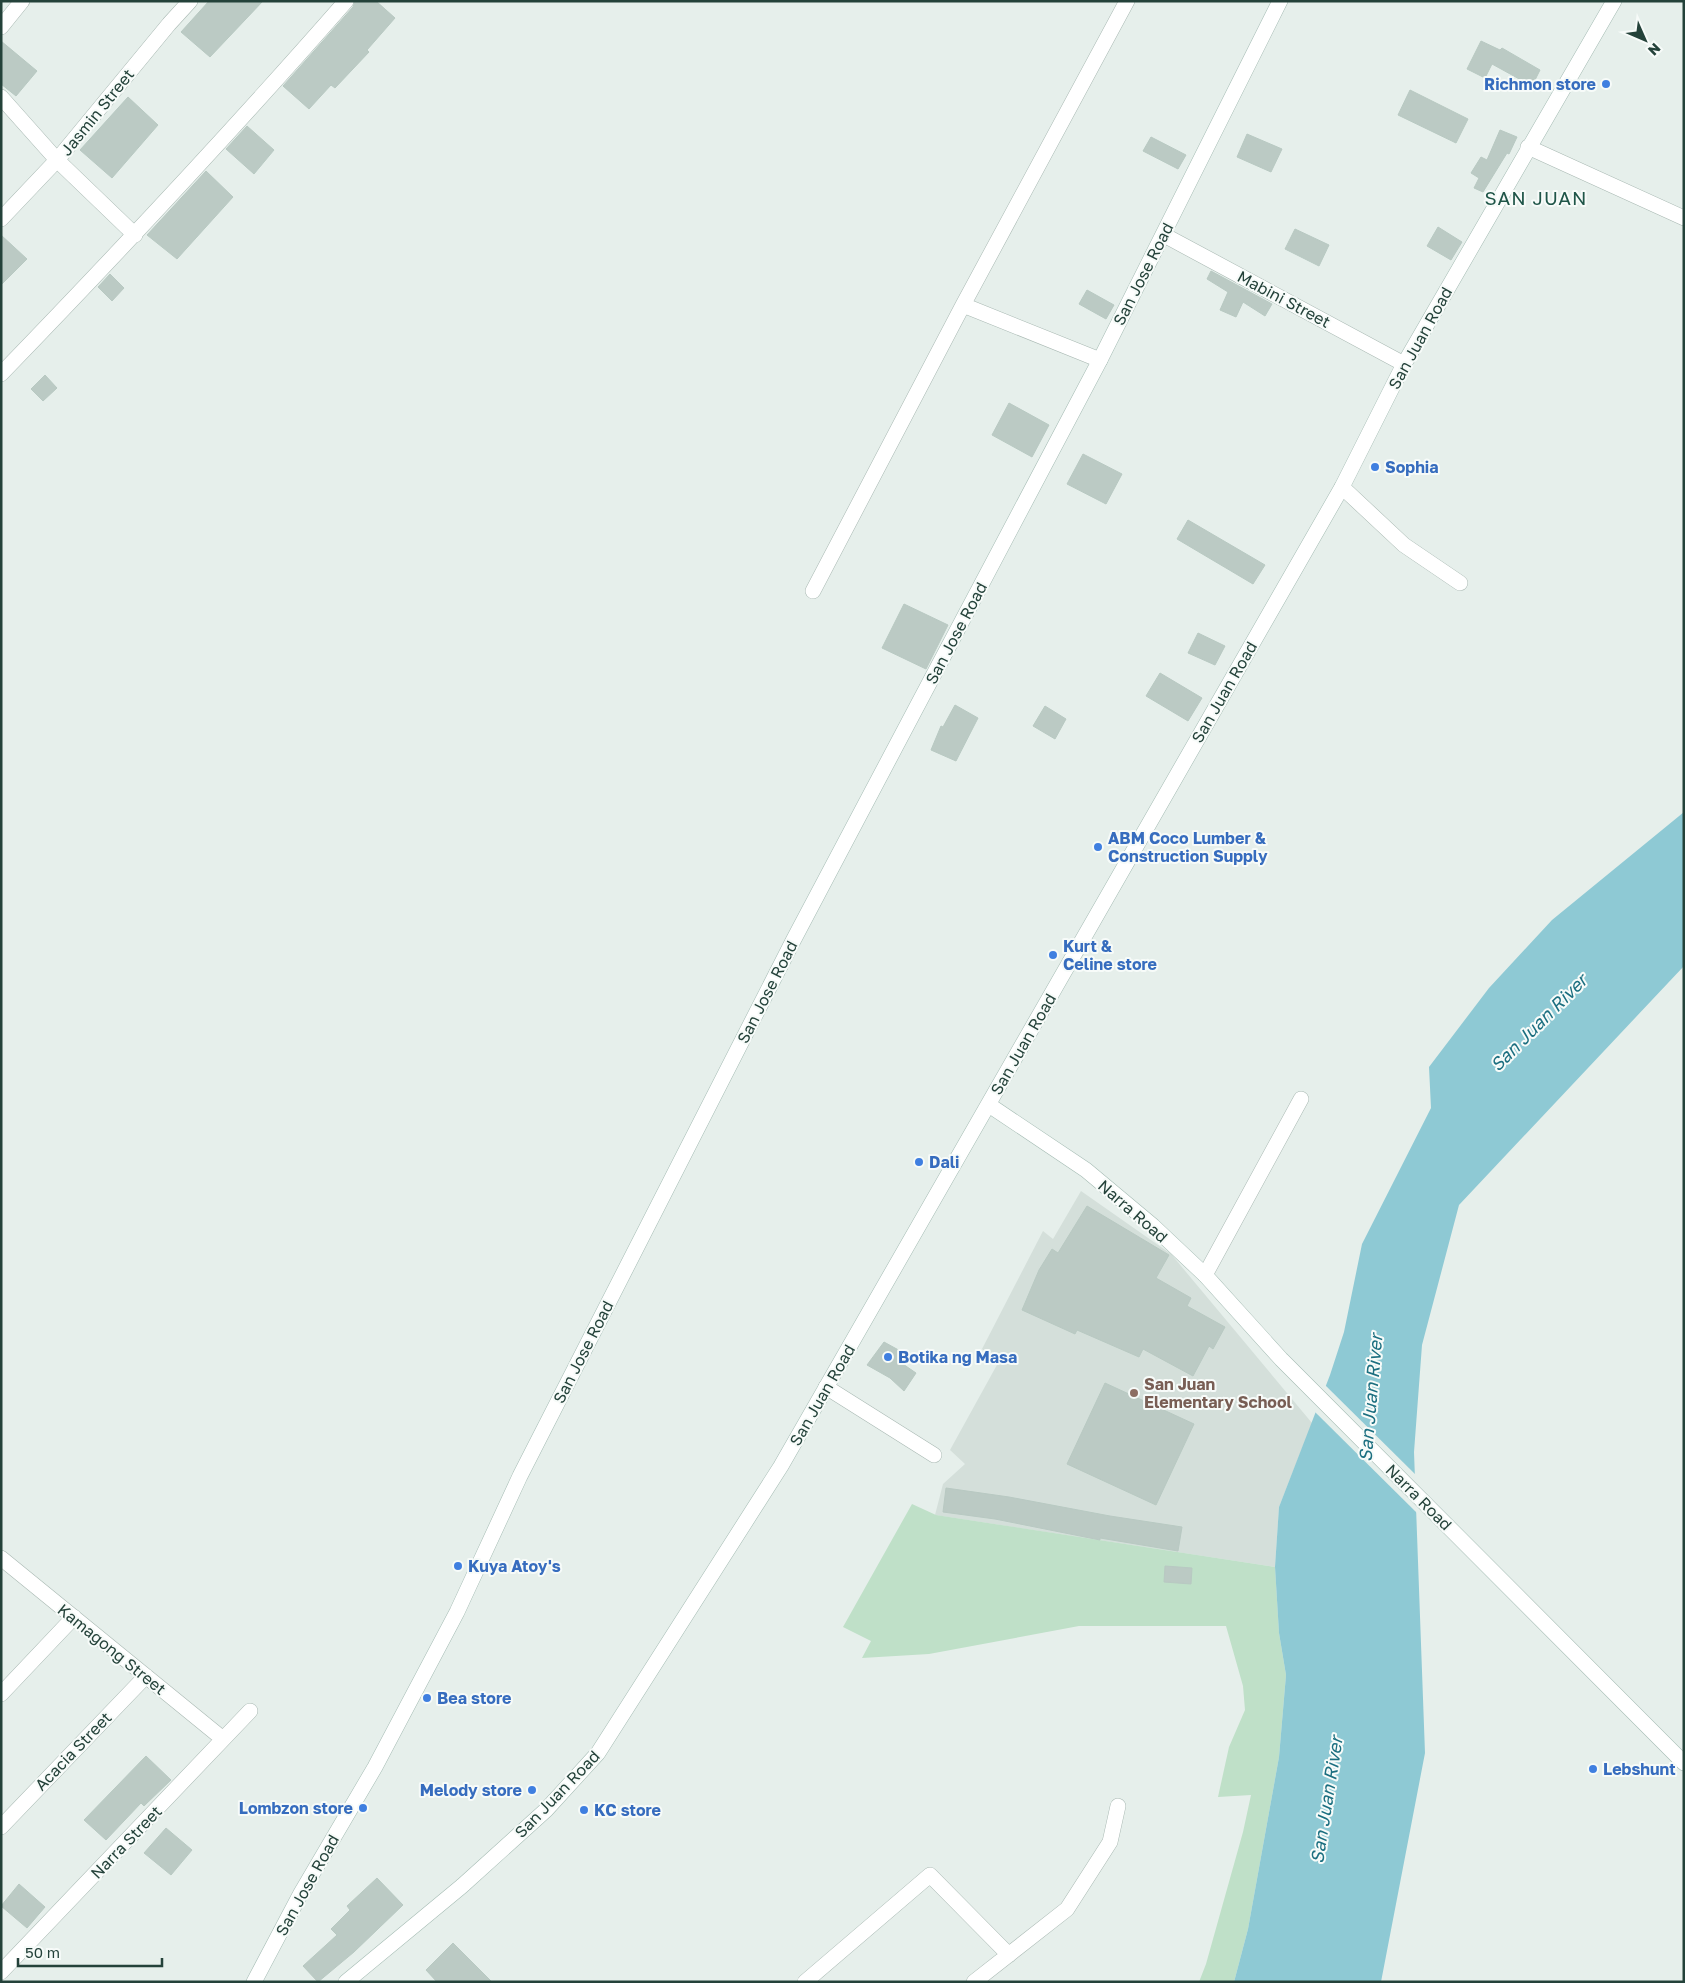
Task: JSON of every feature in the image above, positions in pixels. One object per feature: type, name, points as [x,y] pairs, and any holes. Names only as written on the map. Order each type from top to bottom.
[{"type":"street","points":[[1,27],[22,1]]},
{"type":"street","name":"Jasmin Street","points":[[1,219],[58,160],[190,1]]},
{"type":"street","points":[[1,374],[135,235],[262,97],[346,1]]},
{"type":"street","points":[[813,591],[963,305],[1127,1]]},
{"type":"street","name":"San Jose Road","points":[[254,1982],[301,1893],[375,1767],[457,1612],[520,1476],[790,948],[1100,360],[1280,1]]},
{"type":"street","name":"San Juan Road","points":[[346,1982],[462,1886],[539,1816],[598,1753],[781,1466],[1342,487],[1404,364],[1614,1]]},
{"type":"street","points":[[1,97],[58,160],[135,235]]},
{"type":"street","points":[[1528,147],[1684,218]]},
{"type":"street","name":"Mabini Street","points":[[1164,234],[1404,364]]},
{"type":"street","points":[[963,305],[1100,360]]},
{"type":"street","points":[[1342,487],[1404,545],[1460,583]]},
{"type":"street","points":[[1204,1275],[1301,1099]]},
{"type":"street","name":"Narra Road","points":[[988,1105],[1069,1158],[1118,1195],[1153,1226],[1204,1275],[1281,1359],[1684,1763]]},
{"type":"street","points":[[826,1388],[934,1455]]},
{"type":"street","name":"Kamagong Street","points":[[1,1558],[223,1739]]},
{"type":"street","points":[[1,1694],[74,1617]]},
{"type":"street","name":"Acacia Street","points":[[1,1826],[146,1676]]},
{"type":"street","name":"Narra Street","points":[[1,1972],[250,1710]]},
{"type":"street","points":[[974,1982],[1067,1910],[1110,1842],[1118,1806]]},
{"type":"street","points":[[805,1982],[930,1875],[1010,1955]]},
{"type":"shaded area","name":"San Juan Elementary School","points":[[1081,1191],[1171,1254],[1312,1423],[1279,1507],[1275,1567],[935,1515],[943,1484],[965,1464],[950,1450],[998,1363],[982,1349],[1043,1231],[1053,1239]]},
{"type":"green space","points":[[912,1504],[936,1515],[1275,1567],[1279,1633],[1286,1675],[1279,1757],[1248,1929],[1234,1982],[1199,1982],[1206,1964],[1243,1832],[1251,1795],[1218,1797],[1229,1747],[1245,1710],[1243,1686],[1226,1626],[1079,1626],[929,1654],[862,1658],[871,1641],[843,1627]]},
{"type":"water","name":"San Juan River","points":[[1684,812],[1684,966],[1459,1205],[1422,1345],[1414,1452],[1425,1753],[1381,1982],[1234,1982],[1248,1929],[1279,1757],[1286,1675],[1279,1633],[1275,1567],[1279,1507],[1330,1375],[1344,1332],[1362,1244],[1431,1108],[1429,1067],[1489,988],[1552,920]]},
{"type":"pier","points":[[1324,1384],[1418,1477],[1419,1515],[1314,1411]]},
{"type":"building","points":[[209,1],[263,1],[210,57],[181,32]]},
{"type":"building","points":[[355,1],[376,1],[395,18],[367,50],[369,52],[335,88],[331,85],[309,109],[283,86],[353,7]]},
{"type":"building","points":[[1,41],[37,71],[16,96],[1,84]]},
{"type":"building","points":[[1481,41],[1500,50],[1502,48],[1540,70],[1532,86],[1492,64],[1485,78],[1467,69]]},
{"type":"building","points":[[1410,90],[1468,119],[1456,143],[1398,115]]},
{"type":"building","points":[[128,97],[158,125],[112,178],[80,150]]},
{"type":"building","points":[[247,126],[274,150],[254,174],[226,149]]},
{"type":"building","points":[[1500,130],[1517,137],[1509,154],[1507,153],[1483,192],[1474,188],[1479,178],[1471,173],[1481,157],[1487,160]]},
{"type":"building","points":[[1247,134],[1282,149],[1271,172],[1237,157]]},
{"type":"building","points":[[1151,137],[1186,155],[1178,169],[1143,151]]},
{"type":"building","points":[[206,171],[233,197],[177,259],[147,235]]},
{"type":"building","points":[[1438,227],[1462,242],[1451,260],[1427,246]]},
{"type":"building","points":[[1295,229],[1329,245],[1319,266],[1285,249]]},
{"type":"building","points":[[1,235],[27,259],[1,285]]},
{"type":"building","points":[[1211,271],[1272,304],[1265,316],[1243,302],[1236,317],[1220,310],[1228,292],[1207,279]]},
{"type":"building","points":[[110,274],[124,288],[112,301],[98,287]]},
{"type":"building","points":[[1087,290],[1114,305],[1106,319],[1079,304]]},
{"type":"building","points":[[45,375],[57,388],[43,401],[31,389]]},
{"type":"building","points":[[1009,403],[1049,425],[1032,457],[992,435]]},
{"type":"building","points":[[1083,454],[1122,474],[1106,504],[1067,484]]},
{"type":"building","points":[[1188,520],[1265,565],[1253,584],[1177,539]]},
{"type":"building","points":[[904,604],[948,625],[926,669],[882,648]]},
{"type":"building","points":[[1198,633],[1225,646],[1215,665],[1188,653]]},
{"type":"building","points":[[1160,673],[1202,698],[1188,721],[1146,696]]},
{"type":"building","points":[[955,705],[978,718],[956,761],[931,750],[941,726],[943,727]]},
{"type":"building","points":[[1045,706],[1066,719],[1055,739],[1033,726]]},
{"type":"building","points":[[1087,1206],[1169,1255],[1156,1278],[1191,1298],[1187,1306],[1225,1327],[1213,1349],[1209,1346],[1193,1376],[1143,1349],[1139,1357],[1077,1330],[1075,1334],[1022,1310],[1039,1270],[1052,1249],[1058,1253]]},
{"type":"building","points":[[884,1342],[904,1353],[900,1362],[916,1373],[904,1391],[890,1378],[867,1365]]},
{"type":"building","points":[[1105,1383],[1194,1424],[1156,1505],[1067,1464]]},
{"type":"building","points":[[946,1488],[1182,1527],[1178,1551],[1100,1538],[1100,1540],[995,1519],[943,1512]]},
{"type":"building","points":[[1165,1566],[1192,1568],[1191,1584],[1164,1582]]},
{"type":"building","points":[[146,1756],[171,1780],[144,1806],[141,1803],[106,1840],[84,1820]]},
{"type":"building","points":[[166,1828],[192,1850],[171,1875],[144,1853]]},
{"type":"building","points":[[377,1878],[403,1905],[354,1952],[318,1982],[303,1966],[337,1935],[331,1929],[350,1910],[347,1906]]},
{"type":"building","points":[[19,1884],[45,1907],[27,1928],[1,1906]]},
{"type":"building","points":[[453,1943],[492,1982],[437,1982],[426,1970]]},
{"type":"place","name":"Richmon store","points":[[1606,84]]},
{"type":"place","name":"Sophia","points":[[1375,467]]},
{"type":"place","name":"ABM Coco Lumber & Construction Supply","points":[[1098,847]]},
{"type":"place","name":"Kurt & Celine store","points":[[1053,955]]},
{"type":"place","name":"Dali","points":[[919,1162]]},
{"type":"place","name":"Botika ng Masa","points":[[888,1357]]},
{"type":"place","name":"San Juan Elementary School","points":[[1134,1393]]},
{"type":"place","name":"Kuya Atoy's","points":[[458,1566]]},
{"type":"place","name":"Bea store","points":[[427,1698]]},
{"type":"place","name":"Lebshunt","points":[[1593,1769]]},
{"type":"place","name":"Melody store","points":[[532,1790]]},
{"type":"place","name":"Lombzon store","points":[[363,1808]]},
{"type":"place","name":"KC store","points":[[584,1810]]},
{"type":"district","name":"SAN JUAN","points":[[1536,198]]}]
